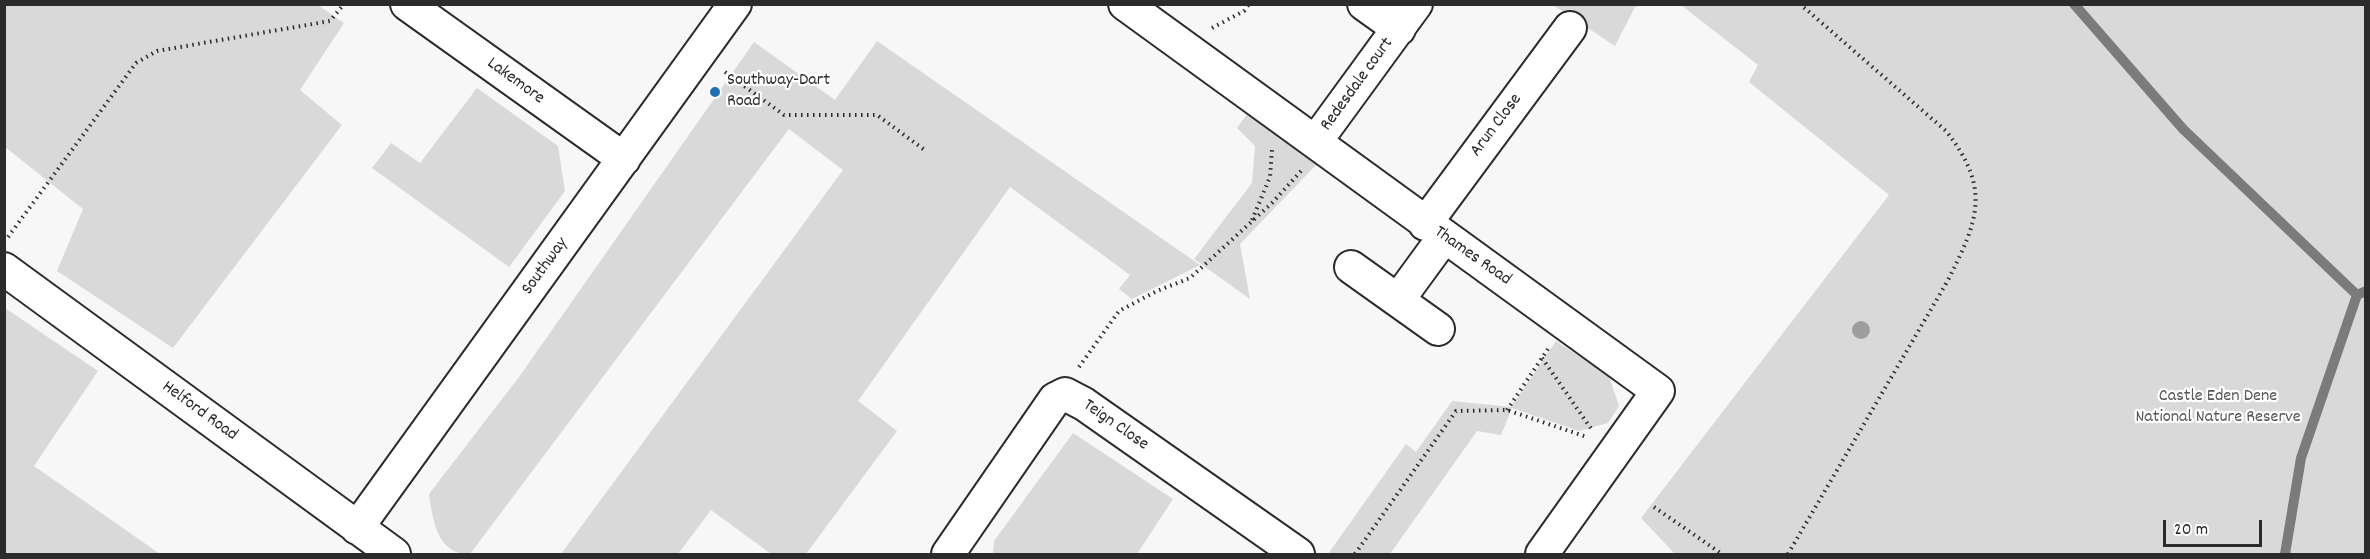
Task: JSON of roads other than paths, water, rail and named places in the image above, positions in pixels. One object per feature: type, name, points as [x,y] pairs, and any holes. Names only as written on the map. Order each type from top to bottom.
[{"type":"street","name":"Lakemore","points":[[407,4],[624,159]]},
{"type":"street","name":"Southway","points":[[357,528],[735,4]]},
{"type":"street","name":"Redesdale court","points":[[1316,141],[1407,16],[1364,4]]},
{"type":"street","name":"Thames Road","points":[[1127,5],[1658,391],[1603,451],[1542,555]]},
{"type":"street","name":"Arun Close","points":[[1398,300],[1435,230],[1570,28]]},
{"type":"street","points":[[1351,267],[1438,329]]},
{"type":"street","name":"Helford Road","points":[[4,269],[394,555]]},
{"type":"street","name":"Teign Close","points":[[948,555],[1055,399],[1065,394],[1084,404],[1298,555]]},
{"type":"waterway","points":[[2074,4],[2183,129],[2357,295]]},
{"type":"waterway","points":[[2285,554],[2301,458],[2357,295],[2366,291]]},
{"type":"place","name":"Southway-Dart Road","points":[[715,92]]},
{"type":"park label","name":"Castle Eden Dene National Nature Reserve","points":[[2218,408]]}]
